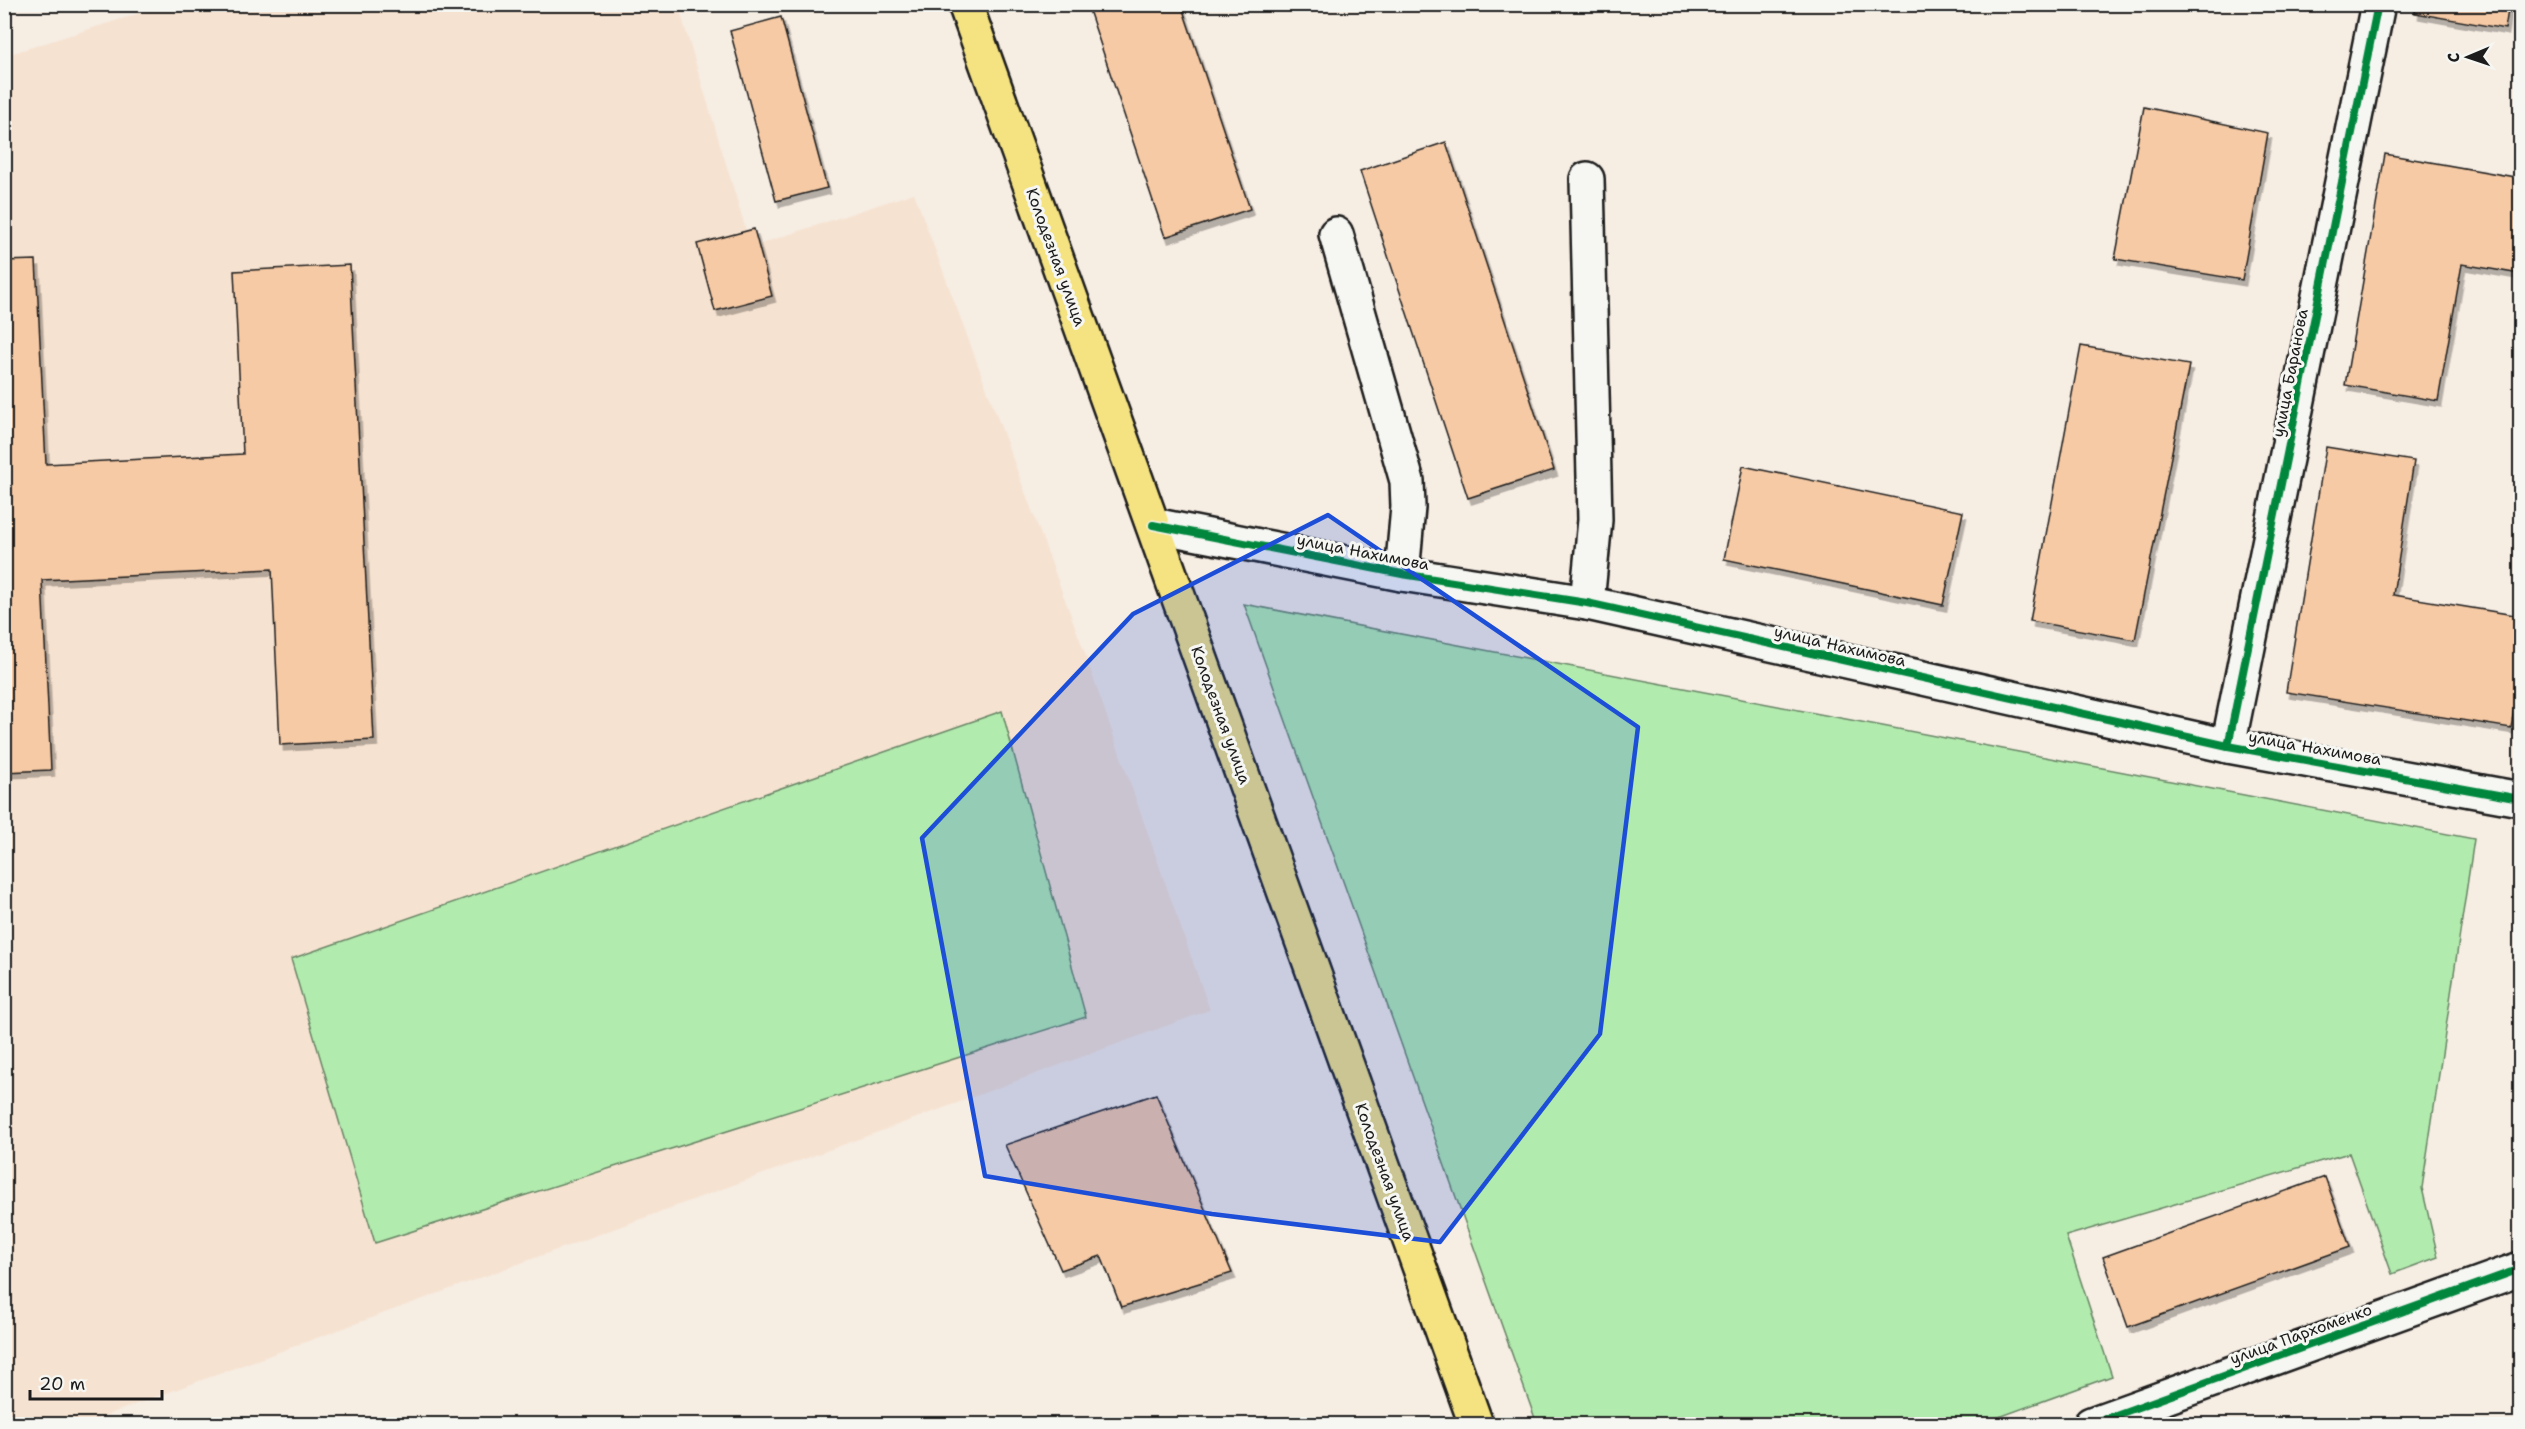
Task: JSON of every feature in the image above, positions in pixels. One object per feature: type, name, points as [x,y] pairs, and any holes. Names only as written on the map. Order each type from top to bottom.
[{"type":"main road","name":"Колодезная улица","points":[[965,4],[1476,1425]]},
{"type":"street","name":"улица Баранова","points":[[2228,746],[2378,4]]},
{"type":"street","points":[[1587,179],[1595,520],[1587,603]]},
{"type":"street","points":[[1336,234],[1407,481],[1408,507],[1402,574]]},
{"type":"street","name":"улица Нахимова","points":[[1153,525],[1402,574],[1587,603],[2228,746],[2520,799]]},
{"type":"street","name":"улица Пархоменко","points":[[2091,1425],[2520,1269]]},
{"type":"highlighted area","points":[[1328,515],[1638,727],[1600,1034],[1440,1242],[1212,1214],[985,1176],[922,838],[1133,614]]},
{"type":"shaded area","points":[[166,5],[678,5],[751,247],[914,193],[1084,651],[1210,1010],[82,1424],[5,1424],[4,56]]},
{"type":"green space","points":[[1244,604],[2474,839],[2422,1188],[2438,1257],[2392,1274],[2349,1153],[2066,1236],[2112,1376],[1980,1424],[1537,1424]]},
{"type":"green space","points":[[1002,711],[1086,1017],[375,1243],[291,959]]},
{"type":"building","points":[[1087,4],[1181,4],[1250,209],[1165,237]]},
{"type":"building","points":[[2416,4],[2509,4],[2505,29],[2415,13]]},
{"type":"building","points":[[781,17],[827,188],[776,201],[730,31]]},
{"type":"building","points":[[2144,107],[2268,133],[2242,280],[2115,259]]},
{"type":"building","points":[[1446,142],[1554,470],[1468,498],[1360,171]]},
{"type":"building","points":[[2385,154],[2520,178],[2520,274],[2462,264],[2438,401],[2345,385]]},
{"type":"building","points":[[754,229],[772,296],[715,311],[697,244]]},
{"type":"building","points":[[36,260],[46,464],[243,454],[234,271],[350,265],[374,740],[280,745],[272,569],[42,580],[51,770],[4,772],[4,261]]},
{"type":"building","points":[[2081,346],[2189,365],[2135,640],[2030,621]]},
{"type":"building","points":[[2326,447],[2414,461],[2393,595],[2520,616],[2520,668],[2511,728],[2286,692]]},
{"type":"building","points":[[1743,466],[1963,512],[1943,605],[1724,559]]},
{"type":"building","points":[[2520,945],[2520,1019],[2517,1019]]},
{"type":"building","points":[[1156,1094],[1232,1273],[1121,1307],[1101,1256],[1061,1270],[1005,1145]]},
{"type":"building","points":[[2325,1177],[2350,1247],[2128,1327],[2103,1257]]},
{"type":"cycle path","points":[[2228,746],[2378,4]]},
{"type":"cycle path","points":[[1153,525],[1402,574],[1587,603],[2228,746],[2520,799]]},
{"type":"cycle path","points":[[2091,1424],[2520,1269]]}]
